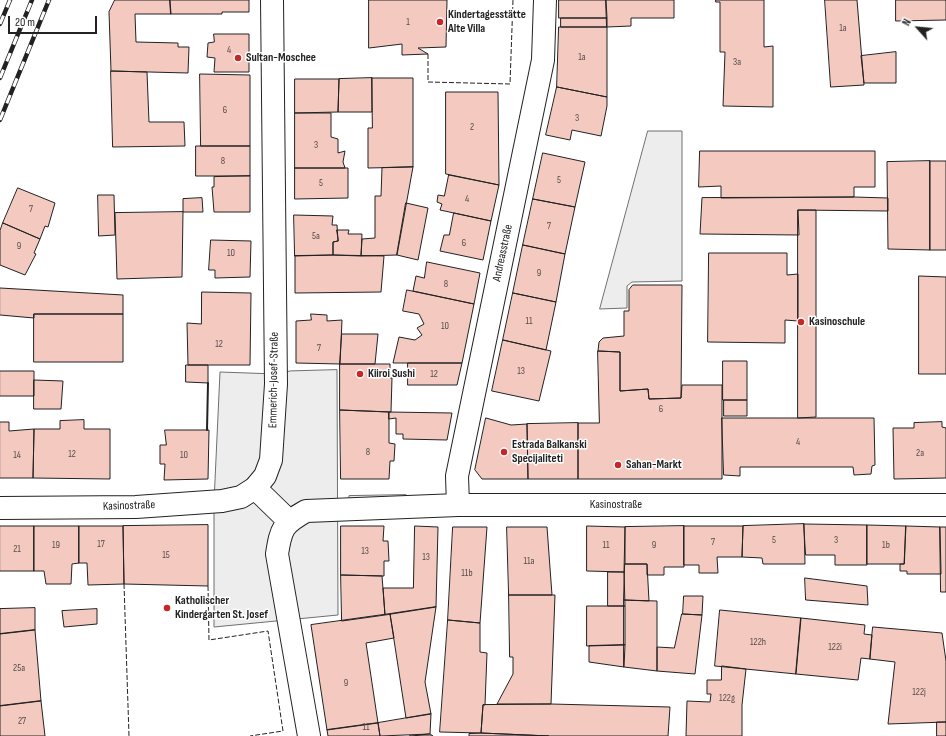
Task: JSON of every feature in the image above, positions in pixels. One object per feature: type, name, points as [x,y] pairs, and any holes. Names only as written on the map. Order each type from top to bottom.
[{"type":"street","name":"Emmerich-Josef-Straße","points":[[255,488],[265,476],[271,460],[276,384],[272,0]]},
{"type":"street","name":"Andreasstraße","points":[[458,506],[457,476],[544,60],[545,0]]},
{"type":"street","name":"Kasinostraße","points":[[0,508],[136,507],[218,501],[241,497],[255,488]]},
{"type":"street","points":[[255,488],[289,521],[280,534],[277,554],[309,736]]},
{"type":"street","name":"Kasinostraße","points":[[289,521],[306,511],[458,506],[946,504]]},
{"type":"shaded area","points":[[648,131],[682,131],[682,281],[632,282],[627,286],[627,308],[600,309]]},
{"type":"shaded area","points":[[337,370],[338,615],[214,627],[214,502],[220,372],[276,374],[290,371]]},
{"type":"shaded area","points":[[406,495],[407,507],[348,509],[349,496]]},
{"type":"building","points":[[115,0],[170,0],[171,14],[135,14],[136,42],[178,43],[178,47],[189,47],[188,73],[111,71],[109,12]]},
{"type":"building","points":[[170,0],[249,0],[249,12],[222,12],[222,14],[171,14]]},
{"type":"building","points":[[369,0],[447,0],[446,47],[418,48],[428,54],[402,55],[402,44],[369,48]]},
{"type":"building","points":[[559,0],[606,0],[607,18],[559,18]]},
{"type":"building","points":[[606,0],[674,0],[674,18],[631,18],[631,26],[607,27]]},
{"type":"building","points":[[716,0],[764,0],[764,47],[773,46],[773,107],[723,106],[725,52],[720,52],[720,2],[716,2]]},
{"type":"building","points":[[825,0],[857,0],[864,85],[831,87]]},
{"type":"building","points":[[896,0],[946,0],[946,20],[896,21]]},
{"type":"building","points":[[561,18],[607,18],[607,27],[561,27]]},
{"type":"building","points":[[559,27],[607,27],[607,97],[557,87]]},
{"type":"building","points":[[214,34],[249,34],[249,72],[214,72],[215,58],[207,57],[208,43],[214,42]]},
{"type":"building","points":[[896,52],[896,83],[864,83],[861,56]]},
{"type":"building","points":[[111,71],[147,72],[149,122],[184,122],[185,146],[113,147]]},
{"type":"building","points":[[200,74],[250,75],[250,146],[201,146]]},
{"type":"building","points":[[372,78],[413,78],[413,167],[368,168],[368,128],[372,128]]},
{"type":"building","points":[[372,78],[372,112],[338,112],[339,79]]},
{"type":"building","points":[[295,79],[339,79],[338,112],[295,113]]},
{"type":"building","points":[[557,87],[607,97],[607,106],[601,136],[572,130],[570,140],[546,135]]},
{"type":"building","points":[[446,92],[498,92],[499,185],[446,174]]},
{"type":"building","points":[[295,113],[331,113],[331,137],[338,139],[338,153],[345,151],[343,162],[345,168],[295,168]]},
{"type":"building","points":[[196,146],[250,146],[250,176],[196,176]]},
{"type":"building","points":[[700,151],[875,151],[875,187],[854,187],[854,197],[721,198],[721,186],[699,187]]},
{"type":"building","points":[[543,153],[585,162],[575,207],[533,199]]},
{"type":"building","points":[[930,161],[946,161],[946,250],[930,250]]},
{"type":"building","points":[[930,161],[930,250],[888,249],[887,162]]},
{"type":"building","points":[[413,167],[397,255],[361,256],[362,239],[375,238],[375,196],[381,196],[382,168]]},
{"type":"building","points":[[295,168],[348,168],[348,198],[295,199]]},
{"type":"building","points":[[449,175],[499,185],[491,221],[440,210],[442,204],[437,202],[438,195],[444,196]]},
{"type":"building","points":[[250,176],[250,212],[214,212],[212,187],[214,187],[214,177]]},
{"type":"building","points":[[18,188],[55,203],[48,227],[45,226],[40,239],[3,223]]},
{"type":"building","points":[[98,195],[114,195],[115,235],[99,236]]},
{"type":"building","points":[[202,198],[203,212],[183,212],[183,199]]},
{"type":"building","points":[[702,198],[888,198],[888,211],[798,210],[799,235],[700,234]]},
{"type":"building","points":[[533,199],[575,207],[565,254],[523,245]]},
{"type":"building","points":[[406,203],[428,208],[418,260],[397,255]]},
{"type":"building","points":[[798,210],[816,210],[816,417],[798,418]]},
{"type":"building","points":[[183,212],[182,277],[117,279],[115,213]]},
{"type":"building","points":[[454,213],[491,221],[483,260],[440,251],[444,235],[449,235]]},
{"type":"building","points":[[294,215],[333,216],[332,225],[337,225],[338,241],[333,242],[333,255],[295,256]]},
{"type":"building","points":[[3,223],[40,239],[34,253],[36,254],[25,275],[0,265],[0,231]]},
{"type":"building","points":[[337,230],[349,230],[348,234],[362,234],[361,256],[333,255],[333,242],[338,241]]},
{"type":"building","points":[[211,240],[251,241],[250,277],[215,278],[215,270],[209,270]]},
{"type":"building","points":[[523,245],[565,254],[556,302],[513,293]]},
{"type":"building","points":[[709,253],[787,253],[787,275],[798,274],[798,321],[785,320],[785,343],[708,342]]},
{"type":"building","points":[[295,256],[384,256],[381,292],[295,293]]},
{"type":"building","points":[[427,262],[480,273],[474,304],[413,291],[416,276],[424,278]]},
{"type":"building","points":[[919,276],[946,277],[946,374],[919,374]]},
{"type":"building","points":[[633,285],[682,285],[681,398],[649,399],[648,389],[620,391],[620,352],[598,351],[599,342],[603,338],[624,336],[624,311],[629,311],[629,290]]},
{"type":"building","points":[[0,288],[123,295],[123,314],[34,314],[34,318],[0,315]]},
{"type":"building","points":[[407,290],[474,304],[462,363],[393,363],[399,337],[415,340],[422,335],[417,328],[424,324],[419,314],[403,311]]},
{"type":"building","points":[[202,292],[251,293],[250,365],[188,365],[187,323],[201,324]]},
{"type":"building","points":[[513,293],[556,302],[546,350],[503,340]]},
{"type":"building","points":[[34,314],[123,314],[123,362],[34,362]]},
{"type":"building","points":[[311,314],[327,315],[327,321],[342,320],[340,364],[296,363],[296,321],[311,320]]},
{"type":"building","points":[[342,334],[378,334],[375,364],[340,364]]},
{"type":"building","points":[[503,340],[551,351],[539,401],[492,391]]},
{"type":"building","points":[[598,351],[620,352],[620,391],[648,389],[649,399],[681,398],[682,385],[722,385],[722,479],[578,479],[578,423],[599,423]]},
{"type":"building","points":[[723,361],[747,361],[747,400],[723,400]]},
{"type":"building","points":[[408,363],[462,363],[457,385],[408,385]]},
{"type":"building","points":[[340,364],[390,364],[390,378],[392,378],[391,412],[340,410]]},
{"type":"building","points":[[186,365],[208,365],[208,383],[186,382]]},
{"type":"building","points":[[0,371],[34,371],[34,396],[0,396]]},
{"type":"building","points":[[34,380],[63,381],[61,409],[34,409]]},
{"type":"building","points":[[724,400],[747,400],[747,416],[724,416]]},
{"type":"building","points":[[340,410],[389,412],[389,443],[395,444],[394,461],[390,461],[389,479],[341,479]]},
{"type":"building","points":[[389,412],[452,413],[447,440],[403,439],[403,434],[396,434],[396,418],[389,419]]},
{"type":"building","points":[[486,418],[511,425],[527,424],[528,479],[482,479],[475,470]]},
{"type":"building","points":[[722,418],[874,418],[875,465],[872,466],[871,474],[854,475],[853,467],[740,467],[740,476],[724,475]]},
{"type":"building","points":[[84,420],[84,429],[110,429],[110,479],[33,478],[34,429],[60,429],[60,421]]},
{"type":"building","points":[[0,422],[9,422],[9,431],[34,429],[33,478],[0,478]]},
{"type":"building","points":[[942,422],[942,427],[946,428],[946,478],[894,479],[893,428],[914,428],[914,423]]},
{"type":"building","points":[[578,423],[578,479],[528,479],[527,424]]},
{"type":"building","points":[[165,430],[209,430],[208,479],[164,480],[165,464],[160,464],[160,445],[166,445]]},
{"type":"building","points":[[804,524],[867,525],[867,565],[835,565],[835,555],[806,555]]},
{"type":"building","points":[[804,524],[805,564],[763,564],[762,558],[742,557],[743,526]]},
{"type":"building","points":[[208,525],[208,586],[124,584],[123,526]]},
{"type":"building","points":[[867,525],[906,526],[904,564],[867,564]]},
{"type":"building","points":[[0,526],[34,526],[34,571],[0,571]]},
{"type":"building","points":[[34,526],[79,526],[79,563],[72,564],[71,584],[46,584],[44,571],[34,571]]},
{"type":"building","points":[[79,526],[123,526],[124,584],[88,585],[87,563],[79,563]]},
{"type":"building","points":[[341,526],[384,526],[383,541],[388,541],[389,561],[384,561],[384,576],[341,575]]},
{"type":"building","points":[[415,526],[438,527],[436,607],[385,615],[383,588],[413,588]]},
{"type":"building","points":[[587,526],[625,527],[624,572],[587,571]]},
{"type":"building","points":[[684,526],[743,526],[742,557],[717,557],[718,573],[699,573],[699,565],[684,565]]},
{"type":"building","points":[[684,526],[684,567],[664,567],[664,575],[647,575],[647,564],[625,564],[625,527]]},
{"type":"building","points":[[906,526],[940,527],[941,574],[907,574],[907,571],[900,571],[900,564],[904,564]]},
{"type":"building","points":[[453,527],[487,527],[480,623],[448,620]]},
{"type":"building","points":[[507,527],[547,527],[552,595],[509,595]]},
{"type":"building","points":[[940,527],[946,527],[946,592],[941,592]]},
{"type":"building","points":[[625,564],[647,564],[649,601],[624,600]]},
{"type":"building","points":[[608,572],[624,572],[625,606],[608,606]]},
{"type":"building","points":[[341,575],[382,576],[385,615],[342,621]]},
{"type":"building","points":[[805,578],[867,586],[868,605],[806,600]]},
{"type":"building","points":[[509,595],[555,595],[551,704],[497,704],[513,674],[513,657],[510,657]]},
{"type":"building","points":[[684,596],[703,596],[702,615],[683,614]]},
{"type":"building","points":[[624,600],[657,601],[657,671],[624,667]]},
{"type":"building","points":[[587,606],[625,606],[625,645],[587,646]]},
{"type":"building","points":[[436,607],[425,682],[431,714],[406,718],[390,614]]},
{"type":"building","points":[[35,608],[35,630],[0,634],[0,609]]},
{"type":"building","points":[[97,609],[97,624],[64,627],[62,611]]},
{"type":"building","points":[[720,610],[801,618],[796,674],[715,666]]},
{"type":"building","points":[[390,614],[394,638],[366,643],[378,723],[327,730],[311,625]]},
{"type":"building","points":[[682,614],[702,615],[695,674],[657,671],[657,647],[674,648]]},
{"type":"building","points":[[801,618],[865,625],[864,634],[872,635],[870,659],[861,658],[858,680],[796,674]]},
{"type":"building","points":[[448,620],[480,623],[480,652],[487,653],[485,705],[483,705],[481,733],[440,732]]},
{"type":"building","points":[[873,627],[942,633],[946,661],[946,722],[888,724],[895,662],[870,659]]},
{"type":"building","points":[[35,630],[41,701],[0,706],[0,634]]},
{"type":"building","points":[[625,645],[624,667],[589,662],[589,646]]},
{"type":"building","points":[[722,666],[746,669],[742,705],[742,736],[686,736],[687,701],[710,702],[711,694],[707,694],[707,680],[721,680]]},
{"type":"building","points":[[41,701],[45,736],[0,736],[0,706]]},
{"type":"building","points":[[551,704],[670,707],[668,736],[549,736],[481,733],[483,705]]},
{"type":"building","points":[[431,714],[430,734],[380,736],[378,723]]},
{"type":"building","points":[[937,722],[946,722],[946,736],[937,736]]},
{"type":"building","points":[[378,723],[380,736],[328,736],[327,730]]},
{"type":"building","points":[[481,733],[549,736],[469,736],[469,734]]},
{"type":"building","points":[[430,734],[433,736],[412,736]]},
{"type":"railway","points":[[0,24],[10,0]]},
{"type":"railway","points":[[0,78],[32,0]]},
{"type":"railway","points":[[0,120],[49,0]]},
{"type":"fence","points":[[428,54],[428,82],[510,84],[513,0]]},
{"type":"fence","points":[[124,584],[129,736]]},
{"type":"fence","points":[[208,586],[209,640],[268,631],[283,731],[250,736]]},
{"type":"wall","points":[[207,430],[208,383]]},
{"type":"place","name":"Kindertagesstätte Alte Villa","points":[[440,22]]},
{"type":"place","name":"Sultan-Moschee","points":[[238,58]]},
{"type":"place","name":"Kasinoschule","points":[[801,322]]},
{"type":"place","name":"Kiiroi Sushi","points":[[360,374]]},
{"type":"place","name":"Estrada Balkanski Specijaliteti","points":[[504,452]]},
{"type":"place","name":"Sahan-Markt","points":[[618,465]]},
{"type":"place","name":"Katholischer Kindergarten St. Josef","points":[[167,608]]}]
